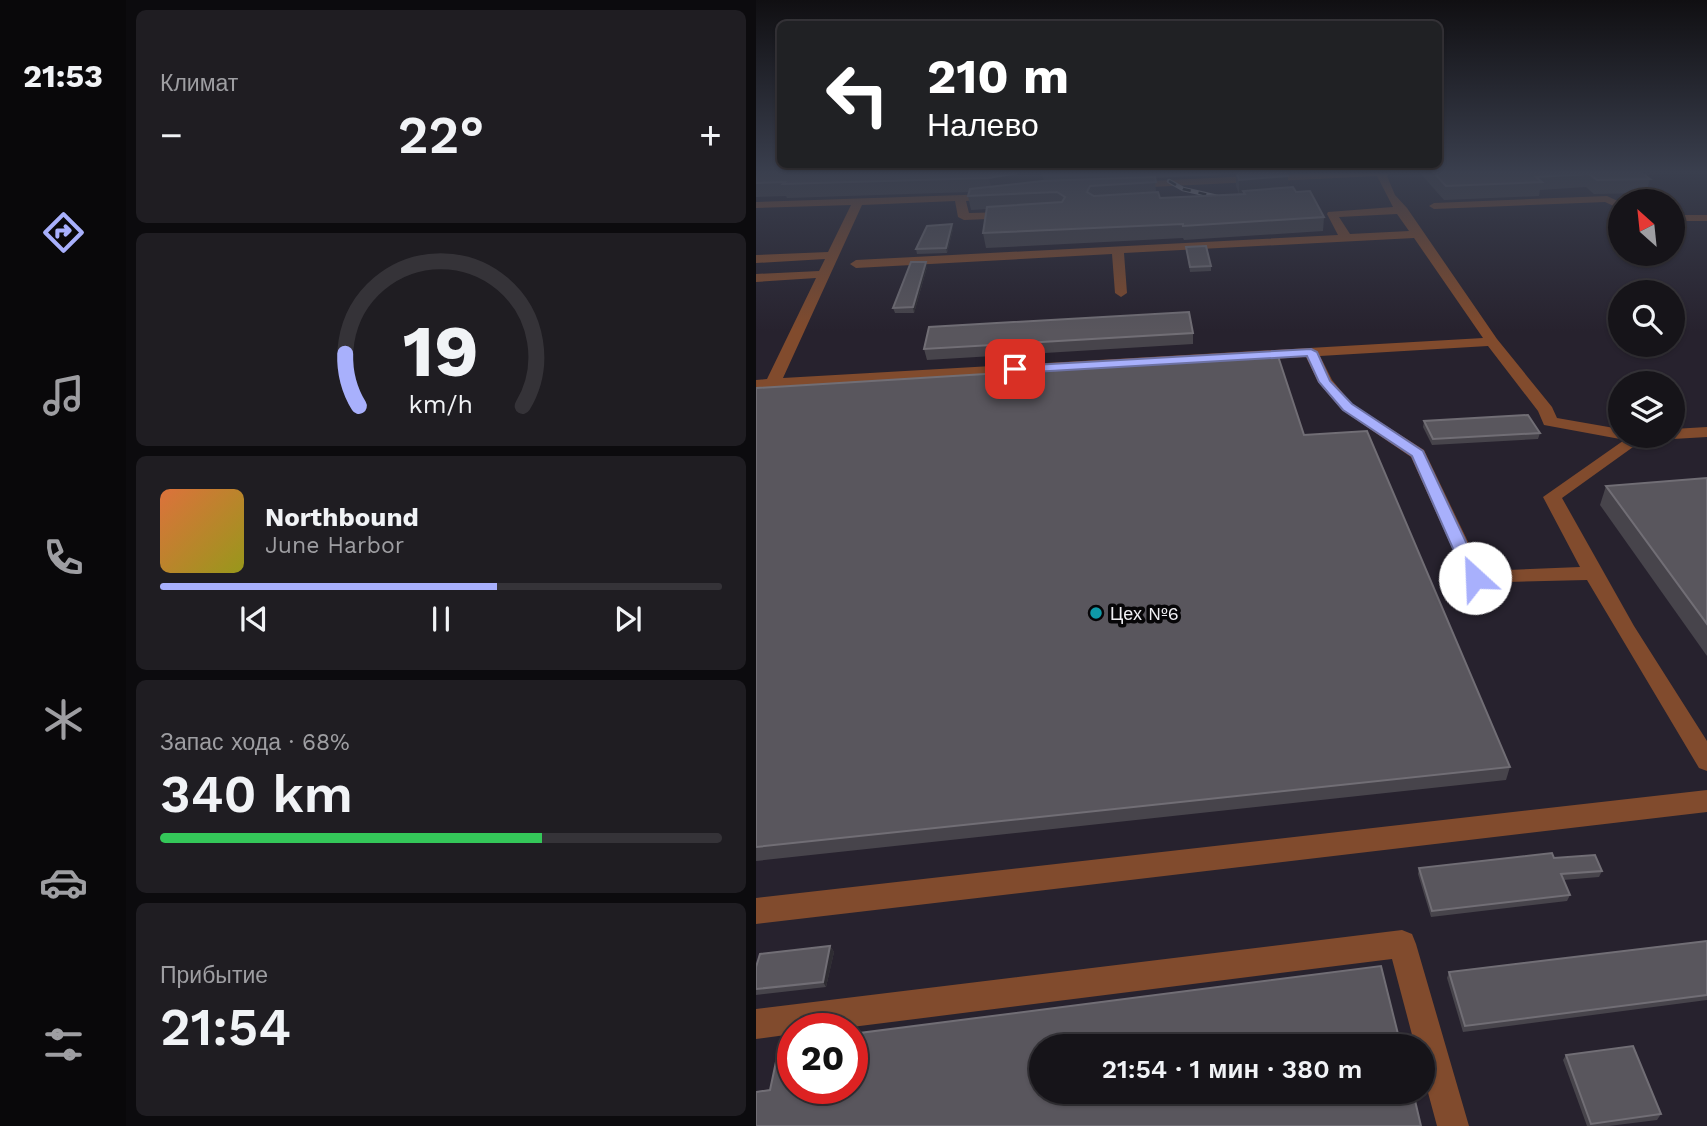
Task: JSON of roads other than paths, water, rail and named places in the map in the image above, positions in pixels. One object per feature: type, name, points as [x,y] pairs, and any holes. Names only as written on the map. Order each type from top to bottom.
[{"type":"lane","points":[[773,383],[847,226]]},
{"type":"lane","points":[[1339,226],[1346,238]]},
{"type":"lane","points":[[1413,226],[1492,342],[1546,410],[1550,422],[1608,431]]},
{"type":"lane","points":[[856,264],[1419,234]]},
{"type":"lane","points":[[1118,250],[1121,293]]},
{"type":"lane","points":[[756,258],[833,255]]},
{"type":"lane","points":[[756,278],[824,274]]},
{"type":"lane","points":[[756,384],[1492,342]]},
{"type":"lane","points":[[1311,352],[1325,382],[1347,407],[1418,454],[1475,578],[1591,573]]},
{"type":"lane","points":[[1685,433],[1707,432]]},
{"type":"lane","points":[[1619,448],[1552,497],[1591,573],[1707,761]]},
{"type":"lane","points":[[756,911],[1707,801]]},
{"type":"lane","points":[[756,1024],[1402,944],[1453,1126]]},
{"type":"place","name":"Цех №6","points":[[1096,613]]}]
